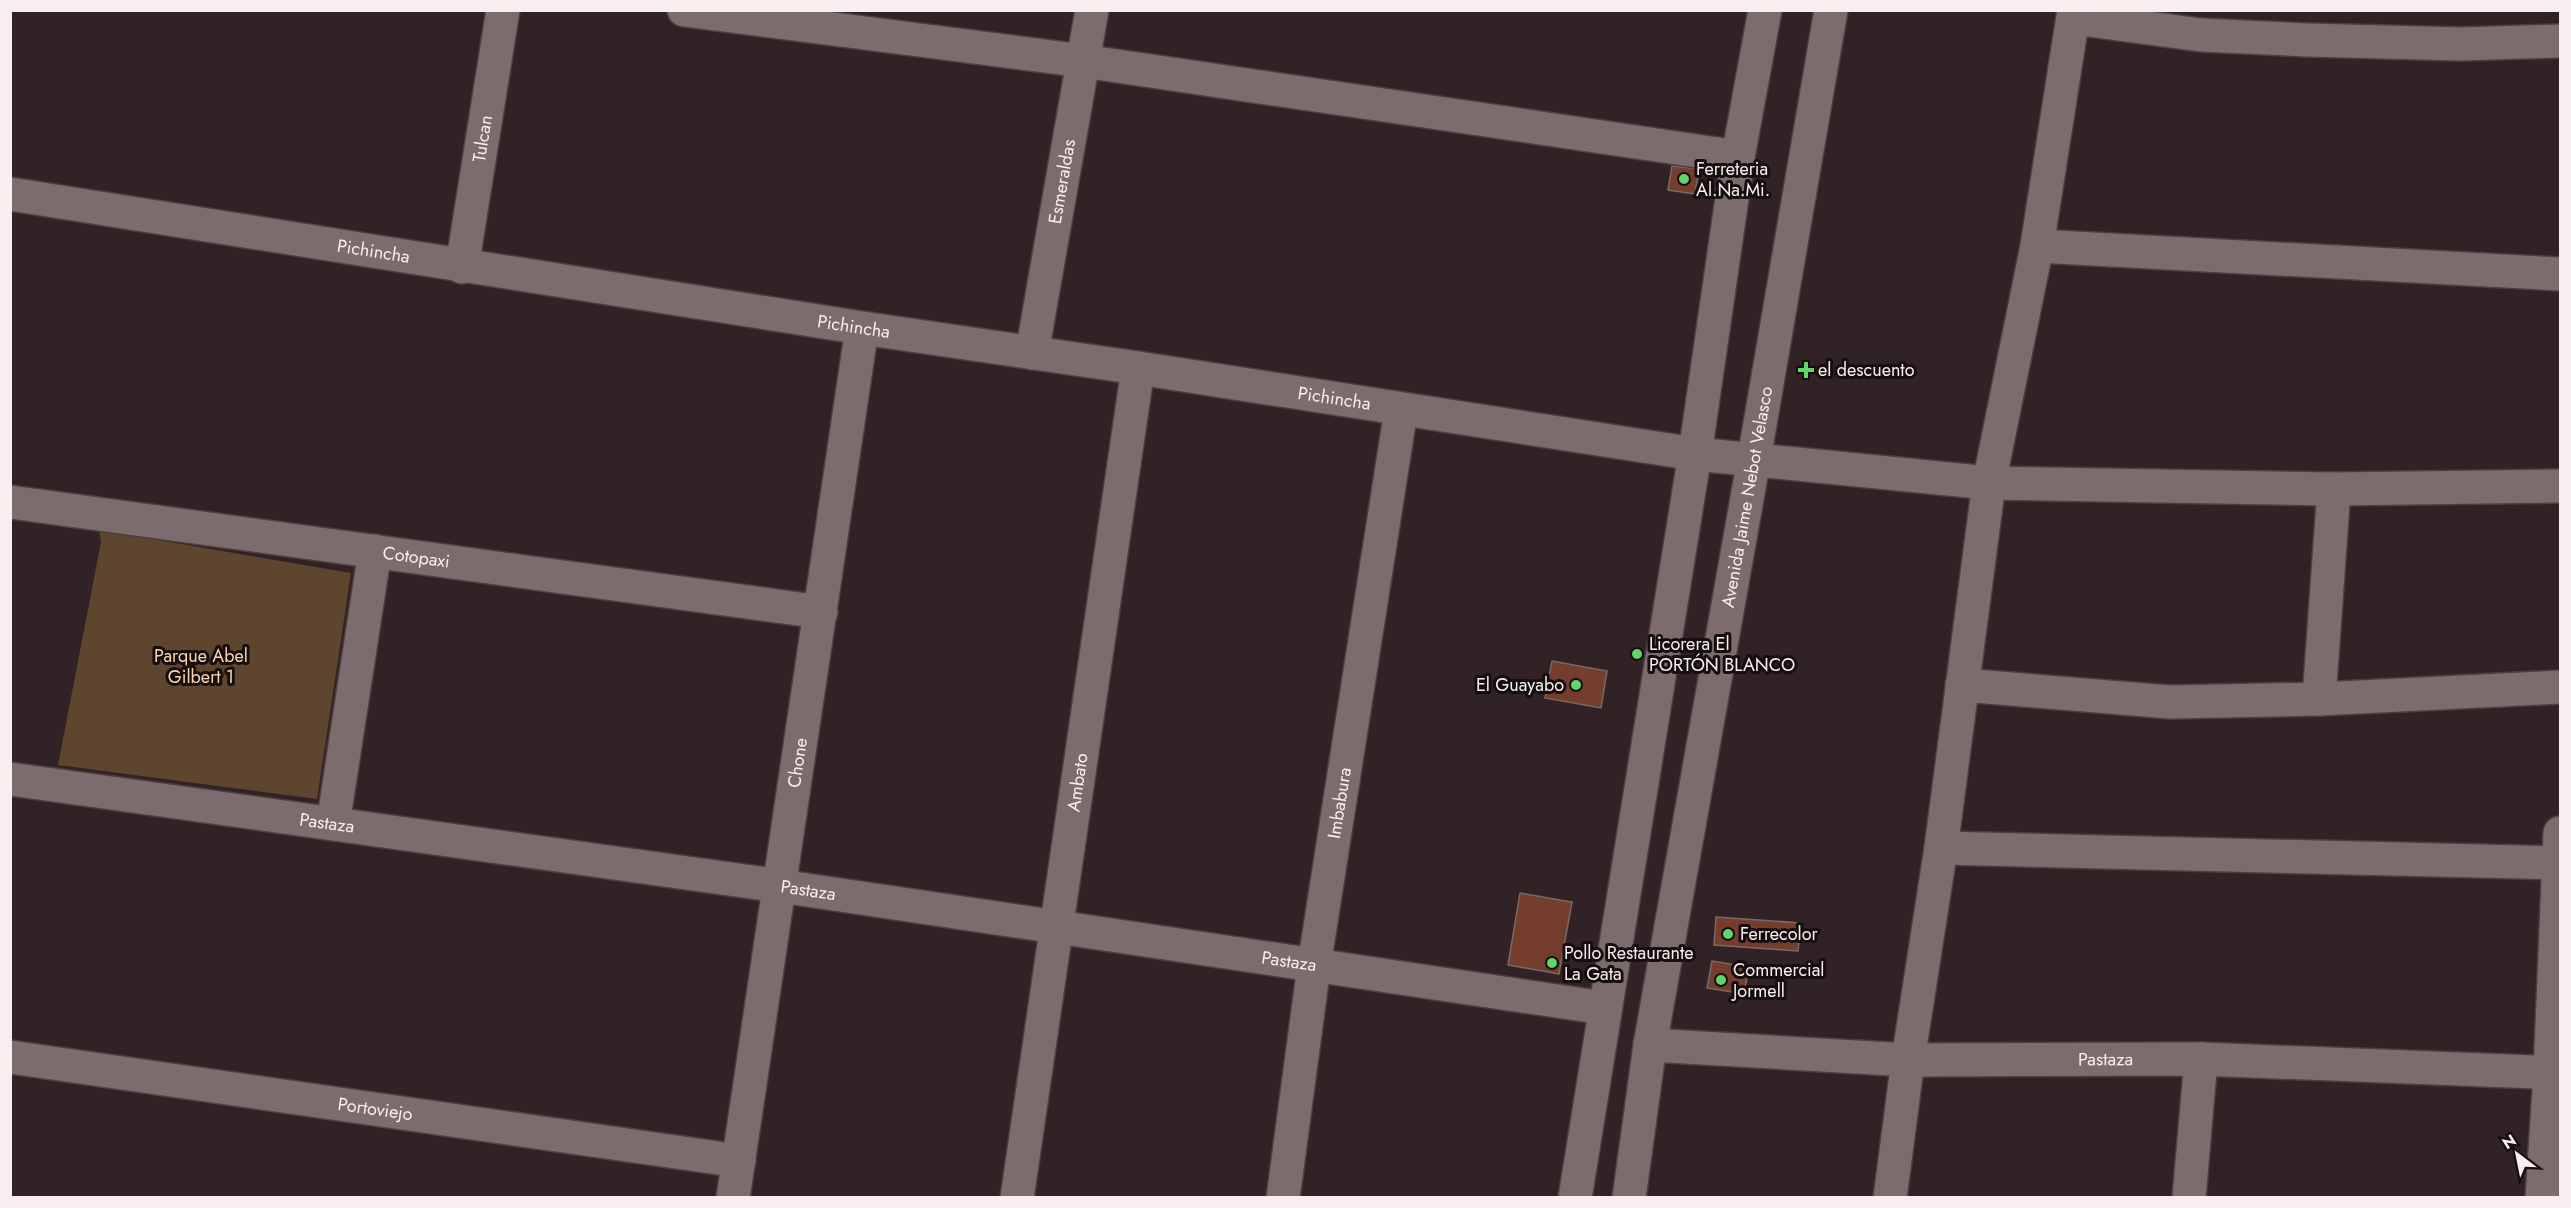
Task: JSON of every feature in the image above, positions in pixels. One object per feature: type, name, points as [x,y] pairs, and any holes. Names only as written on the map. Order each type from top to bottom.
[{"type":"street","name":"Tulcan","points":[[462,267],[503,10]]},
{"type":"street","points":[[684,10],[1083,61],[1738,157]]},
{"type":"street","name":"Esmeraldas","points":[[1032,352],[1092,10]]},
{"type":"street","points":[[1575,1197],[1695,454],[1738,157],[1766,10]]},
{"type":"street","name":"Avenida Jaime Nebot Velasco","points":[[1629,1197],[1650,1045],[1831,10]]},
{"type":"street","points":[[1890,1197],[1908,1060],[1941,848],[1989,483],[2037,246],[2074,14],[2201,35],[2460,44],[2560,41]]},
{"type":"street","name":"Pichincha","points":[[10,194],[462,267],[1695,454],[1989,483],[2334,489],[2560,486]]},
{"type":"street","points":[[2037,246],[2560,274]]},
{"type":"street","name":"Chone","points":[[733,1197],[862,328]]},
{"type":"street","name":"Ambato","points":[[1017,1197],[1138,368]]},
{"type":"street","name":"Imbabura","points":[[1283,1197],[1314,966],[1401,410]]},
{"type":"street","points":[[2319,699],[2334,489]]},
{"type":"street","name":"Cotopaxi","points":[[10,502],[821,612]]},
{"type":"street","points":[[333,824],[375,551]]},
{"type":"street","points":[[1962,685],[2170,702],[2319,699],[2560,687]]},
{"type":"street","name":"Pastaza","points":[[10,778],[780,886],[1604,1008]]},
{"type":"street","points":[[1941,848],[2560,848],[2555,1073],[2542,1197]]},
{"type":"street","name":"Pastaza","points":[[1650,1045],[1908,1060],[2201,1059],[2555,1073]]},
{"type":"street","name":"Portoviejo","points":[[10,1058],[739,1161]]},
{"type":"street","points":[[2189,1197],[2201,1059]]},
{"type":"green space","name":"Parque Abel Gilbert 1","points":[[99,530],[351,573],[317,799],[58,765],[101,542]]},
{"type":"building","name":"Ferreteria Al.Na.Mi.","points":[[1672,166],[1699,169],[1695,194],[1668,190]]},
{"type":"building","name":"El Guayabo","points":[[1552,661],[1607,671],[1601,708],[1545,698]]},
{"type":"building","points":[[1520,893],[1572,902],[1559,974],[1508,965]]},
{"type":"building","points":[[1716,917],[1801,923],[1798,951],[1714,945]]},
{"type":"building","points":[[1712,961],[1749,967],[1744,994],[1707,988]]},
{"type":"place","name":"Ferreteria Al.Na.Mi.","points":[[1684,179]]},
{"type":"place","name":"el descuento","points":[[1806,370]]},
{"type":"place","name":"Licorera El PORTÓN BLANCO","points":[[1637,654]]},
{"type":"place","name":"El Guayabo","points":[[1576,685]]},
{"type":"place","name":"Ferrecolor","points":[[1728,934]]},
{"type":"place","name":"Pollo Restaurante La Gata","points":[[1552,963]]},
{"type":"place","name":"Commercial Jormell","points":[[1721,980]]}]
